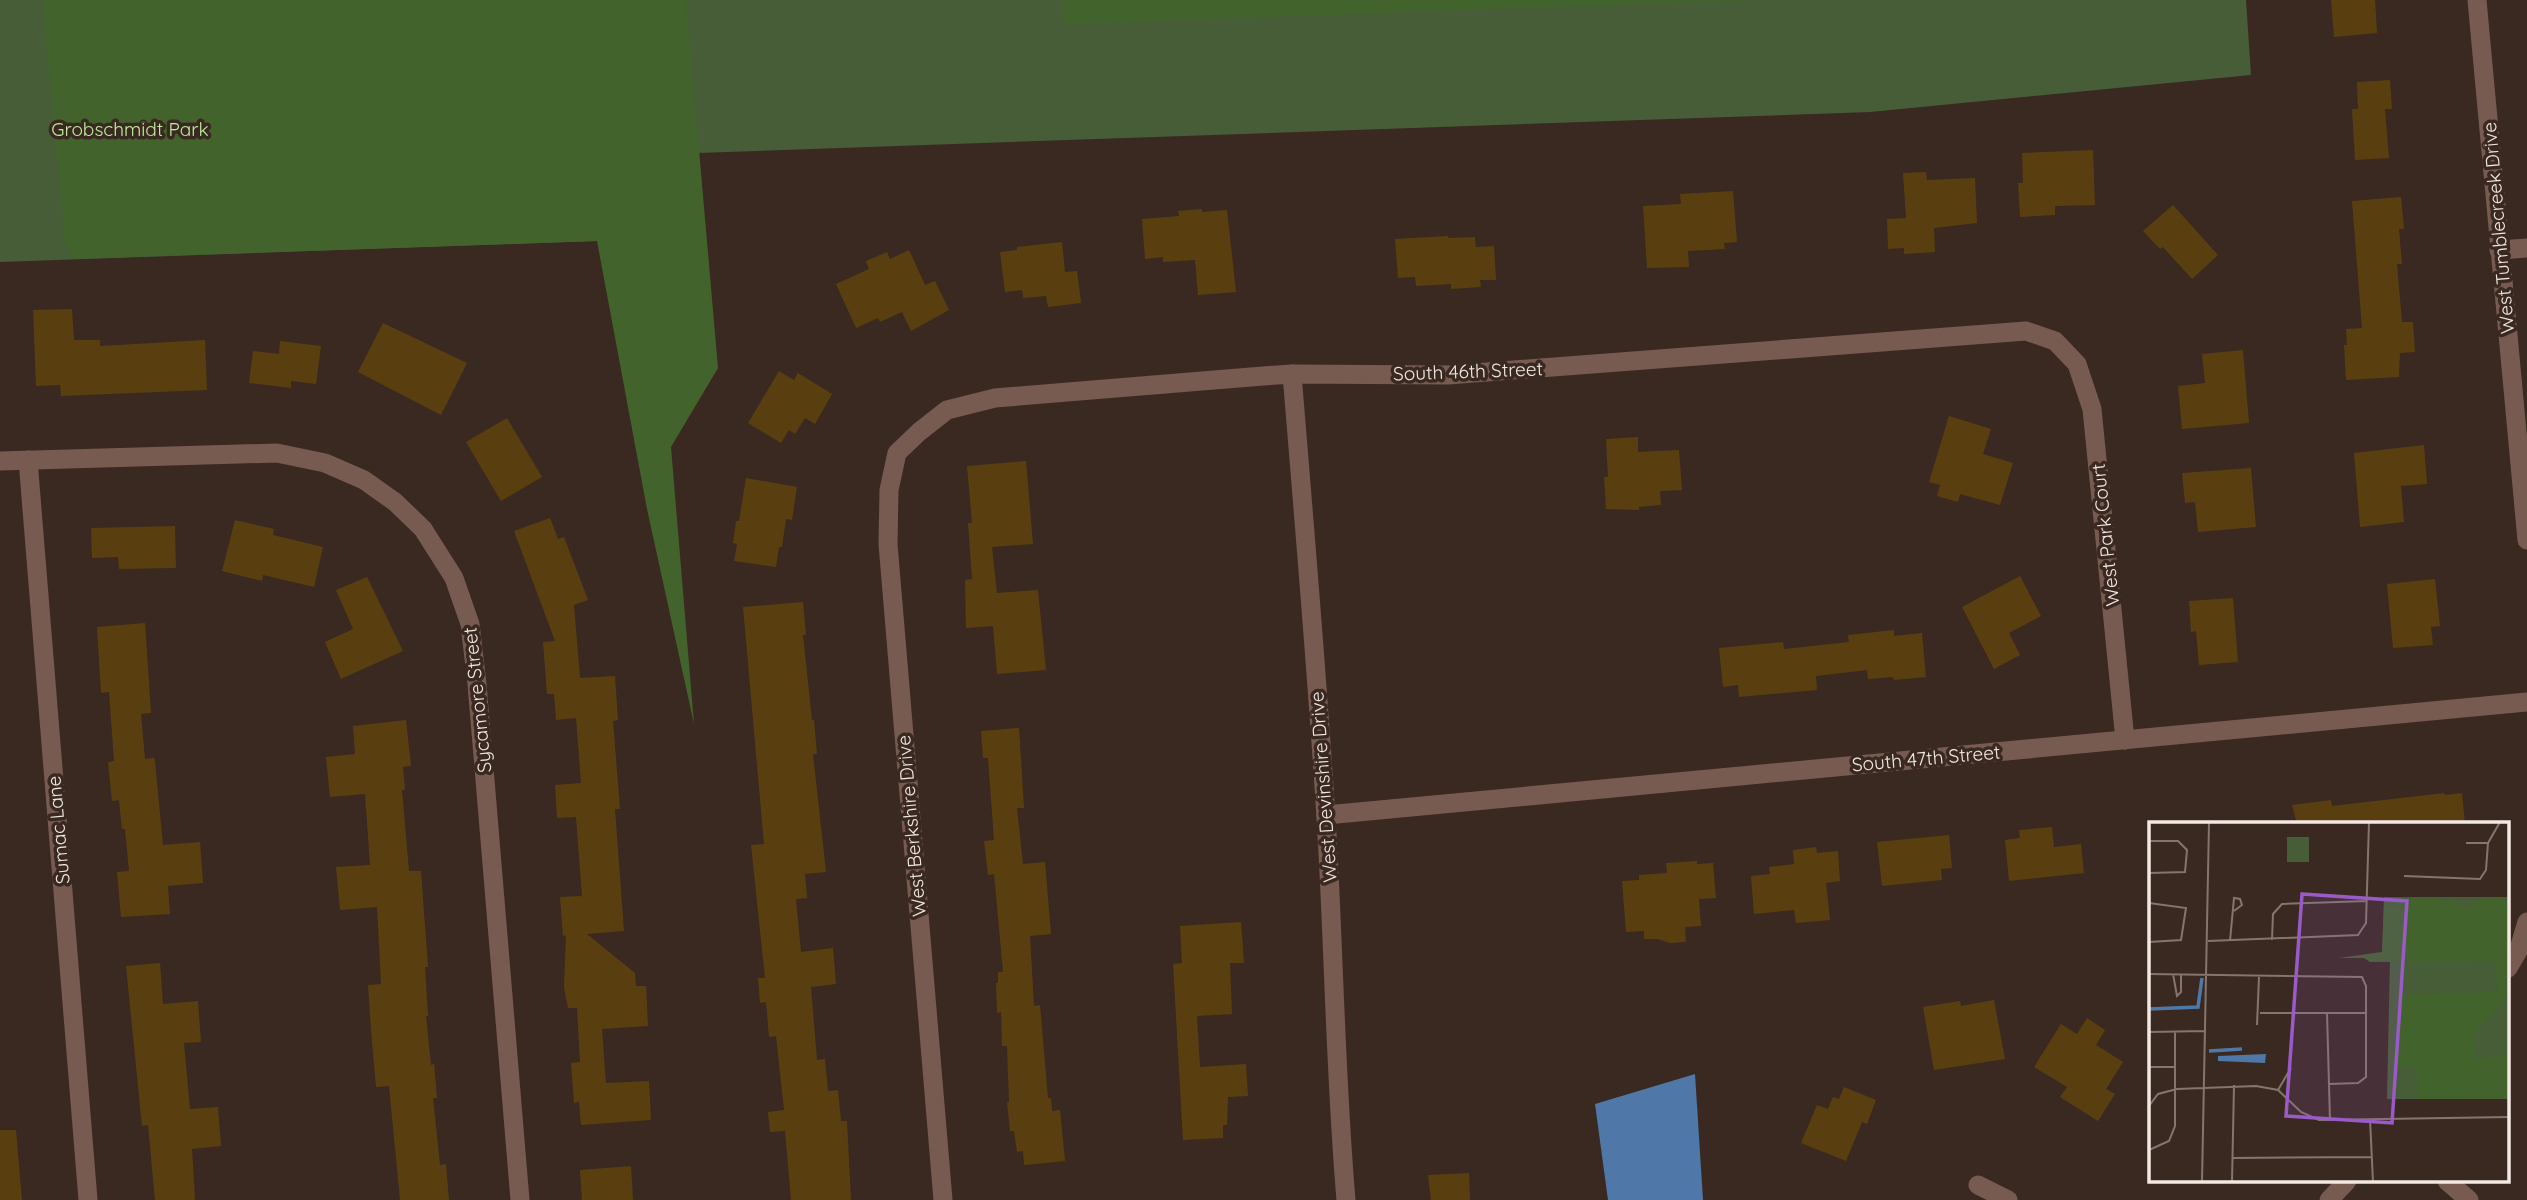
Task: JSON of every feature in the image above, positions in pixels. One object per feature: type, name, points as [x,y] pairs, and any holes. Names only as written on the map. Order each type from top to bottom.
[{"type":"street","name":"West Tumblecreek Drive","points":[[2477,0],[2527,540]]},
{"type":"street","points":[[2500,250],[2527,248]]},
{"type":"street","name":"South 46th Street","points":[[897,453],[947,410],[995,398],[1292,374],[1448,375],[2026,331],[2055,341]]},
{"type":"street","name":"West Park Court","points":[[2055,341],[2077,364],[2092,409],[2125,740]]},
{"type":"street","name":"West Devinshire Drive","points":[[1292,374],[1326,815],[1334,964],[1337,1093],[1346,1200]]},
{"type":"street","name":"Sycamore Street","points":[[0,461],[277,453],[325,463],[364,480],[395,502],[423,529],[454,578],[470,624],[479,698],[520,1200]]},
{"type":"street","name":"West Berkshire Drive","points":[[897,453],[889,490],[888,544],[943,1200]]},
{"type":"street","name":"Sumac Lane","points":[[28,460],[88,1200]]},
{"type":"street","name":"South 47th Street","points":[[1326,815],[2527,702]]},
{"type":"street","points":[[2510,965],[2519,949],[2527,922]]},
{"type":"street","points":[[2329,1200],[2346,1182]]},
{"type":"street","points":[[2448,1182],[2469,1200]]},
{"type":"street","points":[[1978,1185],[2008,1200]]},
{"type":"green space","name":"Grobschmidt Park","points":[[0,0],[2246,0],[2251,75],[1870,112],[639,155],[597,241],[0,262]]},
{"type":"green space","points":[[42,0],[686,0],[718,368],[671,447],[694,724],[647,509],[597,241],[75,259],[65,240]]},
{"type":"green space","points":[[1061,0],[1758,0],[1064,24]]},
{"type":"water","points":[[1695,1074],[1703,1200],[1608,1200],[1595,1104]]},
{"type":"building","points":[[2331,0],[2375,0],[2377,33],[2334,37]]},
{"type":"building","points":[[2390,80],[2392,109],[2385,109],[2389,158],[2355,160],[2352,109],[2358,109],[2357,82]]},
{"type":"building","points":[[2093,150],[2095,205],[2055,206],[2055,215],[2020,217],[2018,183],[2023,183],[2022,153]]},
{"type":"building","points":[[1926,172],[1927,180],[1975,178],[1977,223],[1934,228],[1935,252],[1904,254],[1904,248],[1888,249],[1887,219],[1906,218],[1903,173]]},
{"type":"building","points":[[1733,191],[1737,242],[1724,243],[1725,249],[1688,251],[1689,267],[1647,268],[1643,206],[1681,204],[1680,194]]},
{"type":"building","points":[[2401,197],[2404,229],[2399,229],[2402,264],[2397,264],[2402,322],[2413,322],[2415,352],[2400,353],[2399,377],[2346,380],[2346,329],[2362,328],[2352,201]]},
{"type":"building","points":[[2173,205],[2218,255],[2192,279],[2163,247],[2160,249],[2143,231]]},
{"type":"building","points":[[1202,209],[1202,212],[1227,210],[1236,292],[1198,295],[1195,260],[1163,262],[1163,257],[1145,259],[1142,219],[1179,216],[1178,211]]},
{"type":"building","points":[[1475,237],[1476,247],[1494,246],[1496,280],[1480,280],[1481,287],[1451,289],[1451,284],[1416,286],[1415,277],[1398,278],[1395,239]]},
{"type":"building","points":[[1062,242],[1065,272],[1077,271],[1081,303],[1048,307],[1046,296],[1023,298],[1022,290],[1005,292],[1000,252],[1017,250],[1017,247]]},
{"type":"building","points":[[909,250],[925,285],[935,281],[949,310],[911,331],[902,312],[880,322],[878,318],[856,328],[836,284],[869,269],[866,261],[887,252],[890,259]]},
{"type":"building","points":[[72,309],[74,340],[100,340],[100,346],[205,340],[207,390],[61,396],[60,385],[36,386],[33,310]]},
{"type":"building","points":[[383,323],[467,363],[441,415],[358,372]]},
{"type":"building","points":[[280,341],[321,346],[316,384],[291,381],[291,388],[249,383],[253,351],[279,354]]},
{"type":"building","points":[[2243,350],[2249,423],[2182,429],[2178,386],[2205,383],[2202,354]]},
{"type":"building","points":[[779,371],[794,380],[798,373],[832,394],[815,424],[805,418],[795,434],[789,430],[781,443],[748,423]]},
{"type":"building","points":[[1949,416],[1991,429],[1983,454],[2013,463],[2000,505],[1960,494],[1958,502],[1937,496],[1940,485],[1929,482]]},
{"type":"building","points":[[507,418],[542,477],[501,501],[466,442]]},
{"type":"building","points":[[1638,437],[1638,452],[1679,450],[1682,490],[1660,491],[1661,505],[1639,507],[1639,510],[1606,509],[1606,439]]},
{"type":"building","points":[[2424,445],[2427,484],[2401,486],[2404,522],[2360,527],[2354,453]]},
{"type":"building","points":[[1026,461],[1033,544],[992,547],[997,593],[1038,590],[1046,670],[997,674],[993,626],[966,628],[965,580],[972,579],[968,523],[972,523],[967,466]]},
{"type":"building","points":[[2251,468],[2256,527],[2198,532],[2195,502],[2185,503],[2182,473]]},
{"type":"building","points":[[746,478],[797,487],[792,520],[786,519],[776,567],[734,561],[737,544],[733,543],[736,521],[739,521]]},
{"type":"building","points":[[550,518],[558,539],[564,537],[588,600],[574,605],[580,678],[615,676],[618,720],[613,721],[620,809],[615,809],[624,931],[587,934],[635,973],[636,986],[646,986],[648,1026],[602,1029],[606,1083],[649,1081],[651,1120],[581,1125],[579,1102],[574,1103],[571,1063],[580,1062],[577,1008],[568,1008],[564,987],[566,935],[563,936],[560,897],[582,896],[576,817],[557,818],[555,785],[581,783],[576,718],[556,720],[554,694],[547,694],[543,642],[555,641],[514,531]]},
{"type":"building","points":[[235,520],[274,529],[273,535],[323,547],[314,587],[263,575],[262,581],[222,571]]},
{"type":"building","points":[[175,526],[176,568],[119,569],[118,557],[92,558],[91,528]]},
{"type":"building","points":[[2020,576],[2041,616],[2009,633],[2020,655],[1994,669],[1962,607]]},
{"type":"building","points":[[367,577],[403,651],[341,679],[325,642],[353,629],[336,590]]},
{"type":"building","points":[[2435,579],[2440,626],[2431,627],[2433,645],[2393,648],[2387,584]]},
{"type":"building","points":[[2233,598],[2238,662],[2199,665],[2196,631],[2191,632],[2189,601]]},
{"type":"building","points":[[803,602],[806,635],[803,635],[817,754],[813,754],[826,872],[805,874],[807,898],[796,899],[801,952],[833,948],[836,984],[811,987],[817,1060],[825,1059],[828,1091],[838,1090],[841,1121],[847,1121],[851,1200],[791,1200],[785,1131],[770,1132],[768,1112],[784,1110],[776,1036],[769,1037],[766,1002],[760,1003],[758,978],[765,978],[751,845],[764,844],[743,607]]},
{"type":"building","points":[[145,623],[151,713],[141,714],[145,759],[154,758],[155,762],[163,845],[200,842],[203,883],[168,886],[170,914],[121,917],[117,872],[129,871],[119,800],[112,801],[108,762],[114,761],[109,692],[101,693],[97,627]]},
{"type":"building","points":[[1894,630],[1894,636],[1922,633],[1926,677],[1868,679],[1867,670],[1816,676],[1817,690],[1739,697],[1738,685],[1723,687],[1719,648],[1783,642],[1784,649],[1849,642],[1848,635]]},
{"type":"building","points":[[406,720],[411,766],[403,767],[405,790],[402,790],[409,871],[421,871],[428,967],[425,967],[426,1016],[431,1065],[434,1064],[437,1098],[433,1098],[440,1165],[446,1164],[449,1200],[400,1200],[389,1086],[376,1087],[371,1030],[368,985],[381,984],[377,907],[340,910],[336,867],[370,865],[365,794],[330,797],[326,757],[355,754],[353,726]]},
{"type":"building","points":[[1019,728],[1024,808],[1017,808],[1023,864],[1045,862],[1051,934],[1030,936],[1034,1006],[1040,1005],[1048,1098],[1051,1098],[1052,1111],[1060,1110],[1065,1161],[1024,1165],[1023,1151],[1017,1152],[1014,1131],[1010,1131],[1007,1046],[1002,1046],[1001,1012],[997,1013],[996,983],[998,972],[1003,972],[994,874],[988,875],[984,841],[994,840],[988,758],[983,758],[981,731]]},
{"type":"building","points":[[2462,793],[2465,822],[2296,822],[2292,805],[2331,800],[2332,806]]},
{"type":"building","points":[[2052,827],[2054,847],[2081,844],[2084,873],[2009,881],[2005,840],[2020,838],[2019,830]]},
{"type":"building","points":[[1949,835],[1952,868],[1941,869],[1942,880],[1882,886],[1877,842]]},
{"type":"building","points":[[1816,847],[1817,853],[1838,851],[1840,881],[1826,883],[1830,920],[1796,923],[1794,910],[1754,914],[1751,876],[1770,874],[1769,867],[1794,864],[1793,850]]},
{"type":"building","points":[[1697,861],[1697,864],[1713,863],[1716,898],[1699,899],[1701,926],[1685,927],[1686,942],[1670,943],[1658,939],[1644,939],[1644,931],[1626,932],[1622,881],[1639,880],[1639,875],[1667,873],[1666,863]]},
{"type":"building","points":[[1241,922],[1244,963],[1230,963],[1232,1014],[1197,1016],[1200,1067],[1246,1064],[1248,1096],[1228,1097],[1227,1125],[1223,1125],[1223,1138],[1183,1140],[1173,964],[1182,963],[1180,926]]},
{"type":"building","points":[[160,963],[163,1004],[198,1001],[201,1042],[184,1043],[190,1109],[218,1107],[221,1146],[192,1149],[195,1200],[155,1200],[148,1125],[142,1126],[126,966]]},
{"type":"building","points":[[1994,1000],[2005,1059],[1934,1070],[1923,1007],[1960,1001],[1961,1006]]},
{"type":"building","points":[[2087,1018],[2105,1030],[2096,1045],[2123,1062],[2106,1089],[2115,1094],[2098,1121],[2060,1097],[2067,1087],[2034,1067],[2061,1024],[2077,1034]]},
{"type":"building","points":[[1844,1087],[1876,1100],[1867,1124],[1862,1122],[1846,1161],[1801,1143],[1817,1105],[1828,1109],[1833,1097],[1839,1099]]},
{"type":"building","points":[[0,1130],[16,1130],[22,1200],[0,1200]]},
{"type":"building","points":[[631,1166],[633,1200],[582,1200],[580,1170]]},
{"type":"building","points":[[1469,1173],[1470,1200],[1431,1200],[1428,1175]]}]
